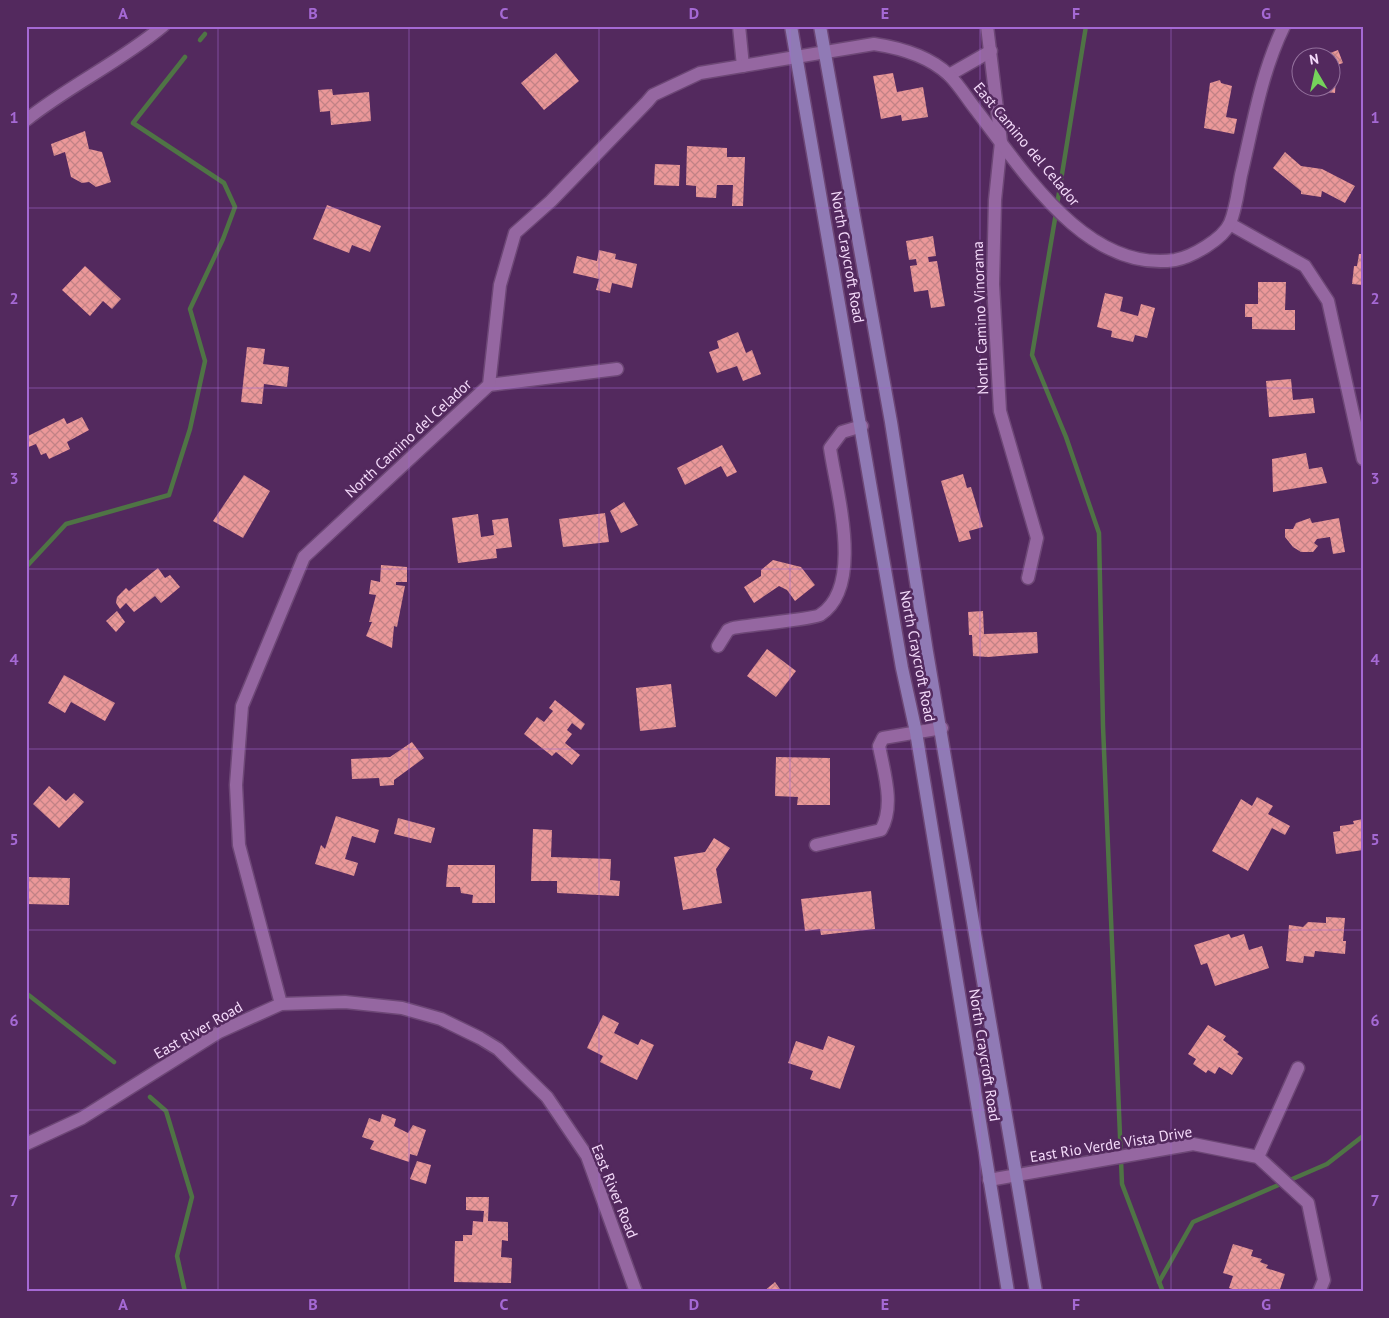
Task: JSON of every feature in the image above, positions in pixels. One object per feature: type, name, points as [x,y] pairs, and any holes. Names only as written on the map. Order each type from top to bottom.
[{"type":"main road","name":"North Craycroft Road","points":[[791,26],[862,426],[902,668],[916,732],[1008,1292]]},
{"type":"main road","name":"North Craycroft Road","points":[[820,26],[892,422],[927,652],[942,728],[1036,1292]]},
{"type":"street","points":[[26,120],[48,102],[137,48],[163,26]]},
{"type":"street","points":[[739,26],[743,66]]},
{"type":"street","name":"North Camino Vinorama","points":[[987,26],[1001,142],[995,200],[993,284],[1000,411],[1037,538],[1028,578]]},
{"type":"street","points":[[1284,26],[1271,53],[1230,224],[1305,266],[1328,301],[1363,459]]},
{"type":"street","name":"East Camino del Celador","points":[[824,53],[874,44],[900,47],[928,60],[949,75],[1040,191],[1081,233],[1121,255],[1156,261],[1186,258],[1201,251],[1230,224]]},
{"type":"street","points":[[949,75],[975,62],[991,51]]},
{"type":"street","name":"North Camino del Celador","points":[[281,1004],[238,845],[236,786],[242,706],[304,556],[489,385],[500,285],[514,233],[551,201],[654,95],[700,73],[824,53]]},
{"type":"street","points":[[489,385],[617,368]]},
{"type":"street","points":[[718,646],[728,630],[733,628],[819,616],[835,601],[846,562],[845,531],[830,448],[842,432],[862,426]]},
{"type":"street","points":[[816,845],[881,830],[887,820],[888,803],[879,746],[883,738],[942,728]]},
{"type":"street","name":"East River Road","points":[[26,1144],[82,1118],[219,1032],[281,1004],[345,1002],[402,1008],[441,1019],[498,1049],[547,1097],[587,1156],[636,1292]]},
{"type":"street","points":[[1298,1068],[1258,1157],[1308,1202],[1324,1280],[1319,1292]]},
{"type":"street","name":"East Rio Verde Vista Drive","points":[[989,1180],[1193,1144],[1258,1157]]},
{"type":"building","points":[[556,53],[579,81],[544,110],[521,83]]},
{"type":"building","points":[[893,73],[897,92],[923,87],[928,117],[902,121],[901,115],[881,119],[873,76]]},
{"type":"building","points":[[1220,80],[1221,83],[1232,86],[1226,117],[1237,119],[1234,134],[1204,128],[1210,83]]},
{"type":"building","points":[[332,89],[333,95],[369,92],[371,121],[331,125],[330,111],[320,112],[318,90]]},
{"type":"building","points":[[85,131],[89,149],[102,152],[111,182],[96,187],[89,182],[82,183],[71,177],[65,152],[54,156],[51,144]]},
{"type":"building","points":[[687,146],[727,148],[727,157],[745,157],[743,206],[732,206],[733,185],[717,185],[716,198],[696,197],[696,186],[686,185]]},
{"type":"building","points":[[1285,152],[1301,166],[1322,169],[1355,186],[1345,203],[1322,191],[1321,197],[1301,194],[1301,191],[1273,168]]},
{"type":"building","points":[[655,164],[680,165],[679,186],[654,185]]},
{"type":"building","points":[[327,205],[381,226],[370,252],[352,245],[349,253],[313,239]]},
{"type":"building","points":[[933,236],[936,256],[928,257],[929,262],[937,261],[945,306],[931,308],[928,290],[914,292],[910,266],[917,265],[916,259],[909,260],[906,241]]},
{"type":"building","points":[[599,250],[616,254],[615,259],[637,264],[632,288],[612,283],[610,293],[596,290],[599,279],[573,273],[577,256],[597,261]]},
{"type":"building","points":[[1359,254],[1363,254],[1363,285],[1352,284],[1354,266],[1357,266]]},
{"type":"building","points":[[85,266],[121,299],[112,309],[103,301],[90,316],[62,290]]},
{"type":"building","points":[[1258,282],[1286,282],[1285,310],[1295,310],[1295,330],[1252,329],[1252,317],[1245,317],[1245,304],[1258,304]]},
{"type":"building","points":[[1105,293],[1123,297],[1120,311],[1138,316],[1141,304],[1155,308],[1147,338],[1135,335],[1133,342],[1111,337],[1112,331],[1097,327]]},
{"type":"building","points":[[738,332],[746,353],[752,350],[761,374],[743,381],[737,366],[717,373],[709,352],[719,348],[717,341]]},
{"type":"building","points":[[247,347],[265,349],[263,364],[289,367],[287,387],[264,384],[262,404],[241,402]]},
{"type":"building","points":[[1291,379],[1293,400],[1313,398],[1315,413],[1269,417],[1266,381]]},
{"type":"building","points":[[82,417],[89,430],[67,442],[70,449],[49,459],[46,453],[41,455],[36,444],[26,448],[26,437],[64,418],[67,424]]},
{"type":"building","points":[[722,445],[737,472],[727,477],[721,466],[685,485],[677,468]]},
{"type":"building","points":[[1306,453],[1309,469],[1322,467],[1327,483],[1273,492],[1272,459]]},
{"type":"building","points":[[963,474],[967,488],[971,487],[983,527],[969,531],[971,539],[959,542],[941,481]]},
{"type":"building","points":[[244,475],[270,491],[243,538],[213,521]]},
{"type":"building","points":[[624,502],[638,525],[621,533],[610,511]]},
{"type":"building","points":[[605,513],[609,542],[563,547],[559,519]]},
{"type":"building","points":[[478,514],[481,537],[494,535],[492,520],[508,518],[512,547],[496,549],[497,558],[458,563],[452,518]]},
{"type":"building","points":[[1310,518],[1312,523],[1339,518],[1345,552],[1333,554],[1330,537],[1317,539],[1314,543],[1318,546],[1313,552],[1301,552],[1293,547],[1285,537],[1285,529],[1293,529],[1296,523]]},
{"type":"building","points":[[773,560],[801,567],[815,585],[795,601],[787,590],[779,586],[754,603],[744,587],[761,576],[761,570]]},
{"type":"building","points":[[381,565],[407,567],[407,582],[396,582],[396,585],[405,586],[397,627],[394,626],[392,648],[366,636],[372,622],[369,622],[376,595],[369,594],[371,580],[380,582]]},
{"type":"building","points":[[158,568],[165,578],[170,575],[180,587],[161,603],[155,596],[134,612],[126,603],[120,609],[116,603],[117,597],[126,588],[129,591]]},
{"type":"building","points":[[117,611],[125,622],[116,632],[106,621]]},
{"type":"building","points":[[983,611],[984,634],[1037,632],[1038,653],[988,657],[973,656],[972,635],[969,635],[968,612]]},
{"type":"building","points":[[767,649],[796,671],[776,697],[747,676]]},
{"type":"building","points":[[64,675],[115,703],[105,721],[71,702],[65,713],[48,703]]},
{"type":"building","points":[[671,684],[676,727],[640,731],[636,688]]},
{"type":"building","points":[[555,700],[585,724],[581,730],[572,723],[567,730],[572,734],[565,743],[580,755],[572,765],[556,752],[552,756],[524,734],[537,717],[544,722],[553,711],[549,708]]},
{"type":"building","points":[[412,742],[424,758],[394,780],[394,785],[380,786],[379,778],[352,779],[351,759],[390,757]]},
{"type":"building","points":[[776,757],[830,758],[830,805],[797,805],[798,797],[775,796]]},
{"type":"building","points":[[49,786],[66,801],[74,793],[84,802],[59,828],[33,804]]},
{"type":"building","points":[[1257,797],[1273,806],[1268,814],[1290,826],[1285,835],[1272,828],[1248,871],[1212,851],[1241,799],[1252,806]]},
{"type":"building","points":[[336,816],[379,830],[375,843],[352,836],[345,859],[358,863],[354,876],[315,864],[321,845],[325,849]]},
{"type":"building","points":[[398,818],[435,828],[431,843],[394,834]]},
{"type":"building","points":[[1363,819],[1363,850],[1336,854],[1333,832],[1340,831],[1340,826],[1354,824],[1353,821]]},
{"type":"building","points":[[533,829],[552,830],[551,857],[611,859],[610,880],[620,881],[619,896],[557,893],[557,881],[531,881]]},
{"type":"building","points":[[714,838],[730,848],[716,869],[722,903],[683,910],[674,857],[705,852]]},
{"type":"building","points":[[448,865],[495,865],[495,903],[472,903],[473,895],[461,893],[460,887],[446,887]]},
{"type":"building","points":[[26,877],[70,878],[69,905],[26,904]]},
{"type":"building","points":[[871,891],[875,929],[821,935],[820,929],[805,931],[801,899]]},
{"type":"building","points":[[1326,917],[1345,918],[1343,941],[1346,941],[1345,954],[1315,951],[1314,957],[1304,956],[1303,963],[1286,961],[1289,925],[1303,927],[1308,922],[1326,923]]},
{"type":"building","points":[[1229,934],[1231,938],[1244,934],[1249,950],[1262,946],[1269,968],[1215,986],[1207,963],[1201,965],[1194,945]]},
{"type":"building","points":[[603,1015],[619,1023],[614,1033],[638,1045],[641,1039],[654,1045],[637,1080],[600,1062],[603,1056],[587,1048]]},
{"type":"building","points":[[1208,1025],[1226,1036],[1223,1040],[1239,1052],[1237,1054],[1243,1058],[1232,1075],[1219,1067],[1215,1074],[1208,1070],[1206,1073],[1193,1064],[1196,1059],[1188,1054]]},
{"type":"building","points":[[828,1036],[855,1046],[840,1089],[810,1079],[813,1071],[788,1063],[796,1041],[823,1050]]},
{"type":"building","points":[[382,1114],[396,1119],[394,1126],[408,1133],[413,1125],[426,1130],[417,1156],[410,1154],[409,1162],[370,1149],[374,1141],[362,1137],[369,1118],[380,1122]]},
{"type":"building","points":[[417,1161],[431,1165],[426,1184],[410,1179]]},
{"type":"building","points":[[466,1197],[489,1197],[488,1221],[508,1222],[508,1241],[502,1240],[501,1257],[512,1258],[511,1283],[454,1282],[455,1241],[463,1241],[463,1235],[472,1235],[473,1221],[483,1222],[484,1211],[466,1210]]},
{"type":"building","points":[[1233,1244],[1253,1250],[1251,1256],[1262,1259],[1260,1262],[1268,1265],[1266,1268],[1285,1274],[1279,1292],[1241,1292],[1229,1288],[1233,1276],[1223,1273]]},
{"type":"building","points":[[775,1282],[782,1292],[763,1292]]},
{"type":"waterway","points":[[1057,205],[1086,26]]},
{"type":"waterway","points":[[200,40],[205,34]]},
{"type":"waterway","points":[[26,603],[27,566],[66,524],[169,495],[190,429],[205,361],[190,309],[223,239],[235,207],[224,183],[133,123],[185,57]]},
{"type":"waterway","points":[[1056,213],[1032,355],[1066,437],[1099,533],[1103,726],[1122,1184],[1163,1292]]},
{"type":"waterway","points":[[26,993],[114,1062]]},
{"type":"waterway","points":[[150,1097],[166,1111],[192,1197],[177,1256],[185,1292]]},
{"type":"waterway","points":[[1159,1282],[1193,1222],[1327,1164],[1363,1136]]}]
